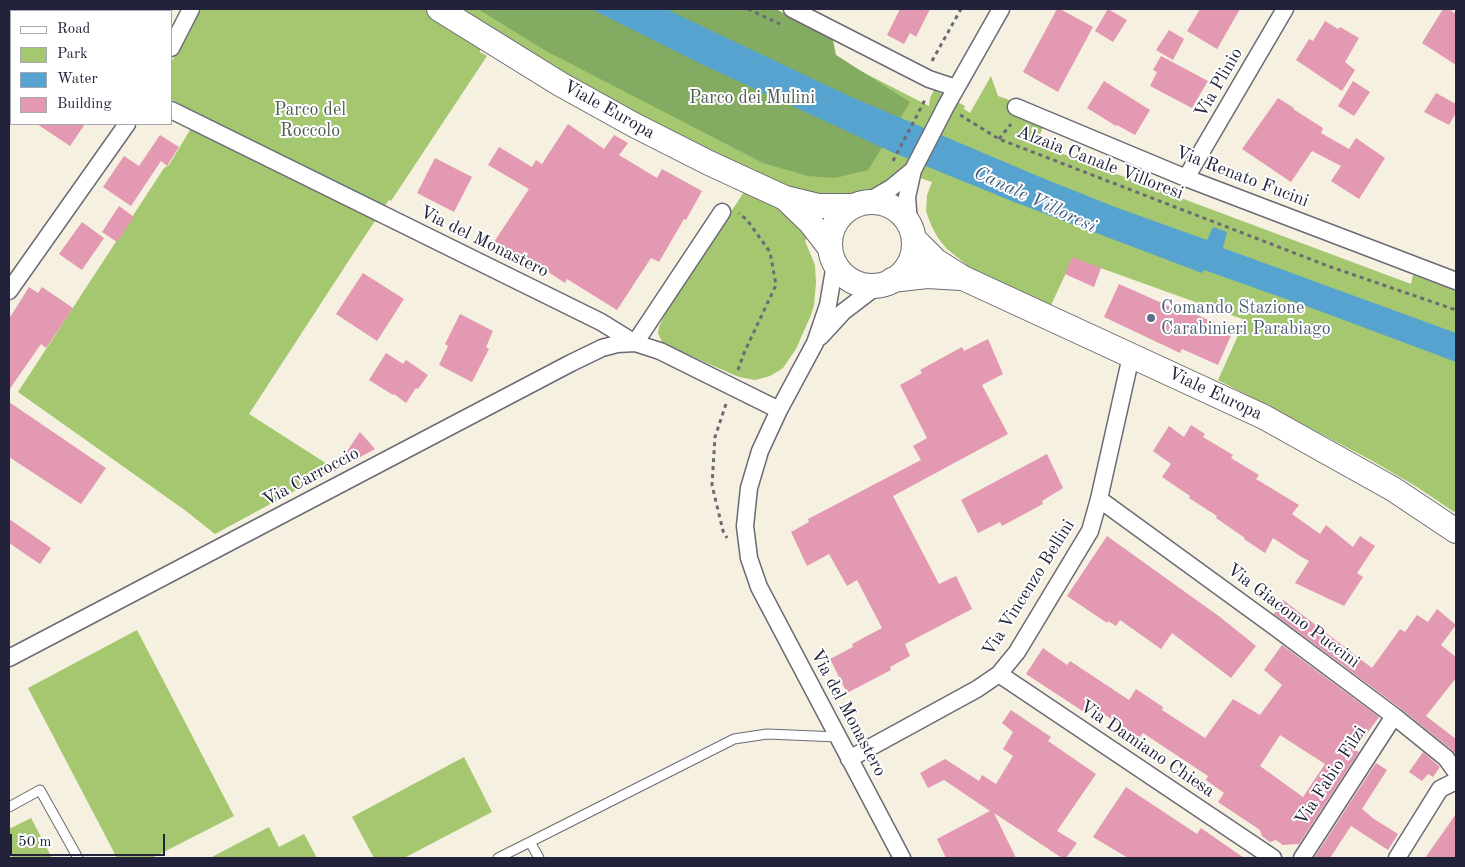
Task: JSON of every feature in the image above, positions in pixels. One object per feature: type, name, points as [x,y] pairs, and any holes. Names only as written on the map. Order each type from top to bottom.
[{"type":"street","points":[[172,46],[191,9]]},
{"type":"street","name":"Viale Europa","points":[[439,9],[560,84],[617,116],[709,163],[785,198],[818,206],[884,203],[899,211],[911,231],[936,261],[963,278],[1264,417],[1393,490],[1456,531]]},
{"type":"street","points":[[792,9],[923,77],[956,88]]},
{"type":"street","points":[[815,343],[843,312],[905,270],[912,255],[906,197],[913,170],[946,106],[1001,9]]},
{"type":"street","name":"Via Plinio","points":[[1186,178],[1286,9]]},
{"type":"street","name":"Via Renato Fucini","points":[[1016,107],[1186,178],[1456,281]]},
{"type":"street","name":"Via del Monastero","points":[[172,110],[601,322],[635,343],[660,351],[779,410]]},
{"type":"street","points":[[9,291],[126,125]]},
{"type":"street","points":[[815,343],[828,304],[832,231],[835,224],[839,217],[891,188],[913,170]]},
{"type":"street","name":"Viale Europa","points":[[785,198],[810,222],[845,276],[860,284],[884,283],[927,276],[963,278]]},
{"type":"street","points":[[635,343],[722,212]]},
{"type":"street","name":"Via Carroccio","points":[[9,658],[571,363],[602,348],[617,344],[635,343]]},
{"type":"street","name":"Via del Monastero","points":[[815,343],[779,410],[760,451],[749,488],[745,526],[748,558],[759,587],[902,858]]},
{"type":"street","name":"Via Vincenzo Bellini","points":[[849,759],[977,689],[999,674],[1017,652],[1090,531],[1132,356]]},
{"type":"street","name":"Via Giacomo Puccini","points":[[1099,499],[1275,626],[1394,716],[1446,758],[1456,772]]},
{"type":"street","name":"Via Damiano Chiesa","points":[[999,674],[1273,858]]},
{"type":"street","name":"Via Fabio Filzi","points":[[1302,858],[1394,716]]},
{"type":"street","points":[[1396,858],[1440,789],[1456,781]]},
{"type":"lane","points":[[498,858],[734,739],[766,734],[838,737]]},
{"type":"lane","points":[[9,807],[40,790],[78,858]]},
{"type":"lane","points":[[530,842],[539,858]]},
{"type":"path","points":[[748,9],[784,26]]},
{"type":"path","points":[[923,77],[961,9]]},
{"type":"path","name":"Alzaia Canale Villoresi","points":[[923,77],[916,93],[946,106],[999,139],[1328,266],[1456,310]]},
{"type":"path","points":[[890,167],[926,98]]},
{"type":"green space","name":"Parco del Roccolo","points":[[201,9],[733,9],[767,23],[929,106],[934,90],[965,106],[964,109],[970,113],[991,76],[998,96],[1049,114],[1040,134],[1043,136],[1031,142],[1411,284],[1413,275],[1456,291],[1456,508],[1454,512],[1417,487],[1369,459],[1218,380],[1245,320],[1073,258],[1051,305],[969,267],[946,248],[938,238],[926,211],[927,195],[932,182],[908,174],[870,208],[821,213],[805,241],[815,265],[814,305],[796,349],[783,368],[770,376],[755,380],[739,377],[663,344],[658,333],[659,327],[671,302],[752,180],[556,95],[480,49],[480,52],[487,56],[391,201],[389,200],[357,248],[249,414],[335,469],[215,534],[186,511],[18,392],[164,168],[169,165],[199,115],[172,100],[172,61]]},
{"type":"green space","name":"Parco dei Mulini","points":[[478,9],[776,9],[833,40],[836,55],[910,102],[868,170],[835,178],[808,176],[763,163],[546,51]]},
{"type":"green space","points":[[137,630],[234,816],[152,858],[117,858],[28,688]]},
{"type":"green space","points":[[464,757],[492,812],[404,858],[374,858],[352,817]]},
{"type":"green space","points":[[31,818],[52,858],[12,858],[9,851],[9,829]]},
{"type":"green space","points":[[269,827],[279,847],[304,834],[317,858],[210,858]]},
{"type":"water","name":"Canale Villoresi","points":[[591,9],[666,9],[849,96],[1115,207],[1207,240],[1213,227],[1227,232],[1223,248],[1456,333],[1456,362],[1204,270],[1202,273],[1014,202],[894,153],[703,65]]},
{"type":"building","points":[[900,9],[930,9],[916,37],[910,33],[904,44],[887,35]]},
{"type":"building","points":[[1057,9],[1093,27],[1058,92],[1023,72]]},
{"type":"building","points":[[1108,9],[1127,20],[1113,42],[1095,31]]},
{"type":"building","points":[[1200,9],[1240,9],[1217,49],[1187,31]]},
{"type":"building","points":[[1443,9],[1449,9],[1456,14],[1456,65],[1422,43]]},
{"type":"building","points":[[1325,21],[1359,38],[1345,62],[1355,70],[1342,91],[1296,60],[1309,39],[1313,41]]},
{"type":"building","points":[[1169,30],[1184,39],[1173,60],[1156,50]]},
{"type":"building","points":[[1161,56],[1208,81],[1192,108],[1150,86],[1157,72],[1153,70]]},
{"type":"building","points":[[1104,81],[1150,110],[1135,135],[1087,108]]},
{"type":"building","points":[[1353,81],[1370,92],[1354,116],[1338,106]]},
{"type":"building","points":[[1436,93],[1456,104],[1456,113],[1449,125],[1424,112]]},
{"type":"building","points":[[1278,98],[1323,128],[1321,133],[1349,149],[1356,138],[1385,158],[1359,199],[1331,181],[1341,166],[1312,151],[1291,182],[1242,149]]},
{"type":"building","points":[[568,124],[604,149],[614,135],[628,143],[619,155],[657,178],[662,169],[702,191],[659,262],[651,258],[617,310],[567,279],[565,283],[524,256],[519,264],[490,248],[529,189],[488,165],[499,147],[532,167],[536,160],[542,164]]},
{"type":"building","points":[[38,125],[84,125],[70,146]]},
{"type":"building","points":[[160,135],[179,147],[167,166],[161,161],[131,206],[103,187],[124,156],[139,166]]},
{"type":"building","points":[[435,158],[472,177],[454,212],[417,193]]},
{"type":"building","points":[[119,206],[134,217],[117,242],[102,232]]},
{"type":"building","points":[[82,222],[104,238],[82,270],[59,254]]},
{"type":"building","points":[[1072,257],[1101,268],[1094,287],[1065,274]]},
{"type":"building","points":[[363,273],[404,299],[377,341],[336,314]]},
{"type":"building","points":[[1119,284],[1173,308],[1175,305],[1233,331],[1218,365],[1182,349],[1180,353],[1104,317]]},
{"type":"building","points":[[29,287],[38,293],[42,287],[73,308],[46,348],[41,344],[9,390],[9,319]]},
{"type":"building","points":[[460,314],[493,331],[486,347],[489,349],[472,382],[439,365],[448,346],[445,344]]},
{"type":"building","points":[[988,339],[1003,374],[982,385],[1008,434],[893,496],[939,584],[956,576],[972,609],[905,644],[910,656],[890,667],[891,670],[847,693],[830,659],[853,647],[852,644],[882,628],[857,580],[847,586],[829,554],[807,566],[791,532],[809,522],[808,519],[921,460],[913,446],[927,438],[900,385],[922,373],[920,370],[962,347],[964,351]]},
{"type":"building","points":[[386,353],[403,364],[406,360],[428,375],[406,403],[369,380]]},
{"type":"building","points":[[9,402],[106,468],[81,504],[9,457]]},
{"type":"building","points":[[1191,425],[1205,434],[1203,437],[1233,455],[1231,458],[1259,475],[1256,479],[1299,505],[1292,514],[1320,534],[1326,525],[1353,547],[1360,536],[1375,546],[1357,573],[1363,577],[1344,606],[1295,583],[1309,561],[1273,538],[1265,553],[1162,477],[1171,464],[1153,451],[1169,426],[1184,437]]},
{"type":"building","points":[[360,432],[375,449],[333,472]]},
{"type":"building","points":[[1047,454],[1063,488],[1042,501],[1043,504],[1002,526],[1000,522],[978,533],[961,500]]},
{"type":"building","points":[[9,519],[51,548],[40,564],[9,543]]},
{"type":"building","points":[[1107,536],[1220,617],[1256,646],[1231,678],[1172,633],[1161,649],[1120,620],[1116,626],[1108,621],[1107,623],[1067,596]]},
{"type":"building","points":[[1283,600],[1372,668],[1400,629],[1405,632],[1417,615],[1428,622],[1437,609],[1456,625],[1441,645],[1456,657],[1456,678],[1426,716],[1456,739],[1456,755],[1400,708],[1274,614]]},
{"type":"building","points":[[1282,645],[1379,717],[1355,750],[1359,752],[1299,844],[1283,845],[1276,840],[1270,842],[1262,836],[1260,830],[1218,802],[1224,793],[1206,780],[1208,776],[1143,733],[1139,738],[1092,706],[1087,714],[1026,674],[1043,648],[1067,665],[1070,661],[1129,700],[1136,689],[1163,707],[1162,710],[1205,738],[1233,699],[1260,715],[1282,685],[1264,670]],"holes":[[[1280,735],[1325,764],[1303,797],[1260,766]]]},
{"type":"building","points":[[1011,710],[1051,737],[1048,741],[1096,774],[1057,831],[1077,843],[1066,858],[1062,858],[994,813],[1016,858],[946,858],[937,839],[990,811],[944,780],[928,788],[920,773],[945,759],[979,781],[982,775],[996,784],[1013,756],[1003,749],[1013,732],[1002,723]]},
{"type":"building","points":[[1423,752],[1440,767],[1433,777],[1428,774],[1422,781],[1409,772]]},
{"type":"building","points":[[1376,763],[1387,770],[1362,809],[1398,834],[1388,850],[1351,826],[1330,858],[1314,858]]},
{"type":"building","points":[[1126,787],[1197,834],[1201,828],[1244,858],[1128,858],[1093,837]]},
{"type":"building","points":[[1456,814],[1456,858],[1425,858]]},
{"type":"place","name":"Comando Stazione Carabinieri Parabiago","points":[[1151,318]]}]
